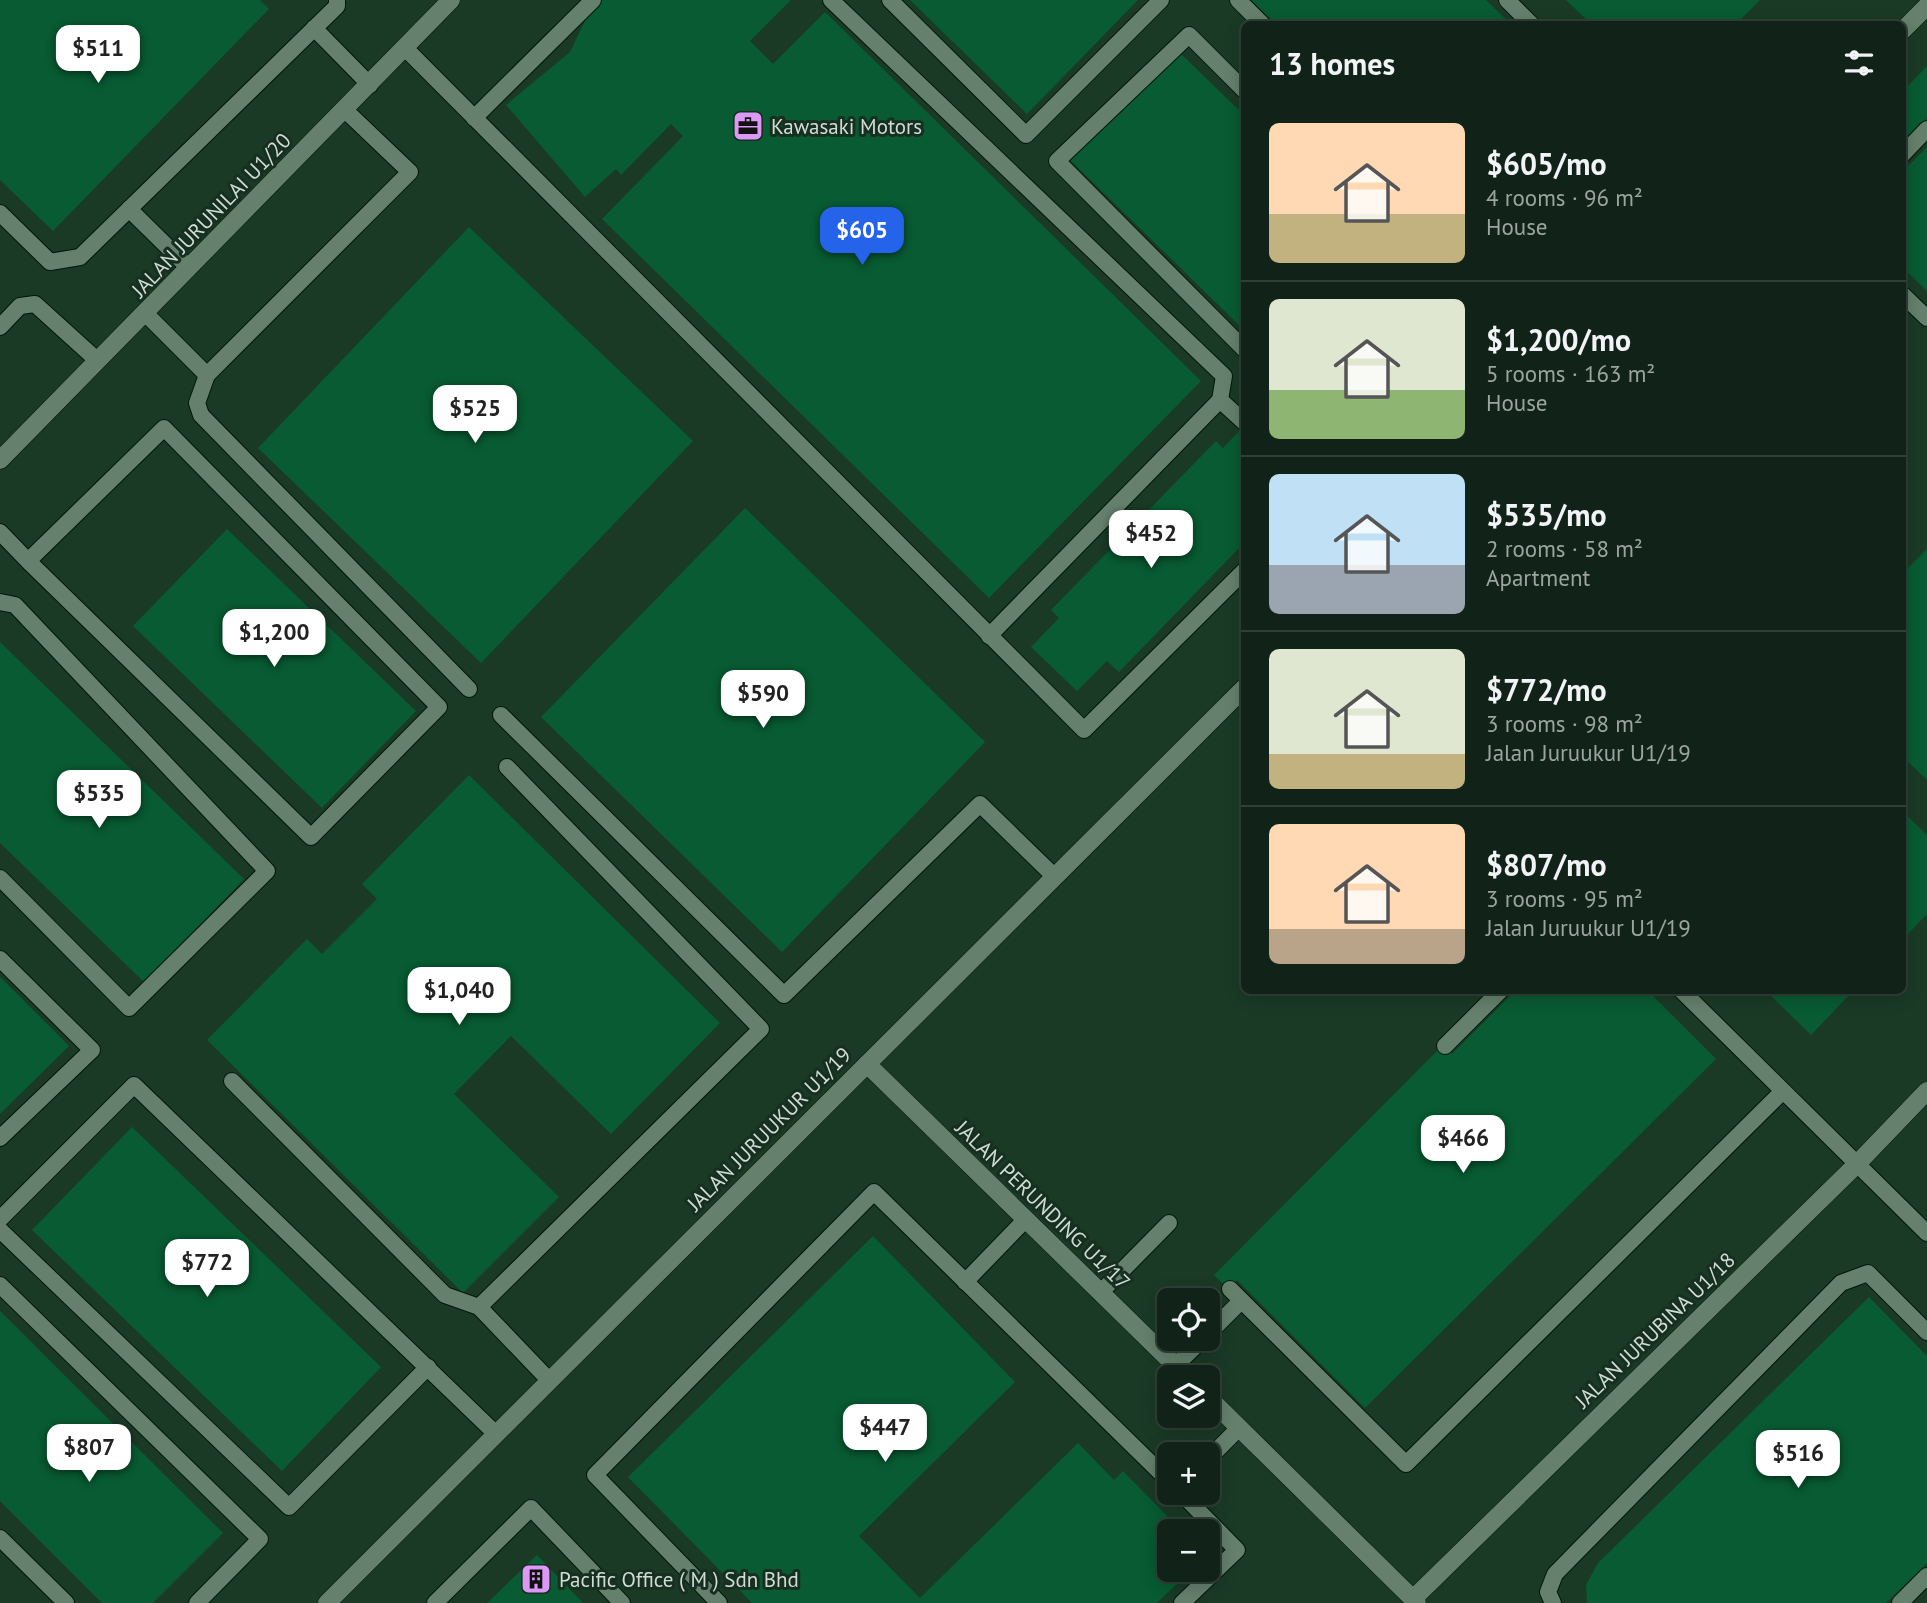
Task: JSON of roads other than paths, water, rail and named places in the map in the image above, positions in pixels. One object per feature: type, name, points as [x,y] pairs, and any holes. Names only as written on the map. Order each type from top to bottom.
[{"type":"street","name":"JALAN JURUNILAI U1/20","points":[[0,460],[346,111],[451,0]]},
{"type":"street","points":[[1906,27],[1927,6]]},
{"type":"street","name":"JALAN JURUUKUR U1/19","points":[[327,1603],[548,1379],[1241,691]]},
{"type":"street","name":"JALAN PERUNDING U1/17","points":[[867,1065],[1175,1365]]},
{"type":"street","name":"JALAN JURUBINA U1/18","points":[[1415,1601],[1856,1165],[1927,1091]]},
{"type":"street","points":[[1220,1409],[1415,1601]]},
{"type":"lane","points":[[0,213],[50,262],[80,257],[337,6],[337,0]]},
{"type":"lane","points":[[474,118],[593,0]]},
{"type":"lane","points":[[831,0],[1224,376],[1220,400],[989,636]]},
{"type":"lane","points":[[890,0],[1027,135],[1161,0]]},
{"type":"lane","points":[[1238,0],[1259,21]]},
{"type":"lane","points":[[1507,0],[1528,21]]},
{"type":"lane","points":[[314,28],[370,85]]},
{"type":"lane","points":[[1241,87],[1189,35],[1057,162],[1241,346]]},
{"type":"lane","points":[[405,48],[1084,730],[1241,574]]},
{"type":"lane","points":[[346,111],[410,172],[207,375],[197,402],[201,415],[469,689]]},
{"type":"lane","points":[[1906,151],[1927,129]]},
{"type":"lane","points":[[129,209],[189,268]]},
{"type":"lane","points":[[1906,298],[1927,318]]},
{"type":"lane","points":[[0,327],[20,306],[35,304],[98,361]]},
{"type":"lane","points":[[146,314],[207,375]]},
{"type":"lane","points":[[1220,400],[1241,419]]},
{"type":"lane","points":[[0,532],[28,561],[312,837],[439,707],[163,428],[28,561]]},
{"type":"lane","points":[[0,602],[15,605],[267,871],[129,1008],[0,878]]},
{"type":"lane","points":[[501,715],[784,995],[980,804],[1055,877]]},
{"type":"lane","points":[[479,1307],[761,1029],[507,767]]},
{"type":"lane","points":[[0,959],[92,1049],[0,1138]]},
{"type":"lane","points":[[1444,1046],[1497,994]]},
{"type":"lane","points":[[1685,994],[1927,1233]]},
{"type":"lane","points":[[232,1081],[445,1296],[479,1307],[548,1379]]},
{"type":"lane","points":[[0,1219],[134,1085],[495,1433]]},
{"type":"lane","points":[[1220,1317],[1236,1295],[1406,1464],[1782,1092]]},
{"type":"lane","points":[[719,1603],[595,1475],[874,1192],[1157,1469]]},
{"type":"lane","points":[[965,1282],[1026,1219]]},
{"type":"lane","points":[[1100,1293],[1169,1223]]},
{"type":"lane","points":[[0,1230],[289,1507],[428,1367]]},
{"type":"lane","points":[[1553,1603],[1548,1592],[1555,1574],[1841,1283],[1868,1273],[1927,1332]]},
{"type":"lane","points":[[0,1285],[260,1539],[197,1603]]},
{"type":"lane","points":[[1220,1447],[1239,1428]]},
{"type":"lane","points":[[1182,1603],[1237,1550],[1193,1505]]},
{"type":"lane","points":[[435,1603],[531,1508],[622,1603]]},
{"type":"lane","points":[[0,1538],[66,1603]]},
{"type":"lane","points":[[1900,1603],[1927,1576]]},
{"type":"place","name":"Kawasaki Motors","points":[[748,126]]},
{"type":"place","name":"Pacific Office ( M ) Sdn Bhd","points":[[536,1579]]}]
